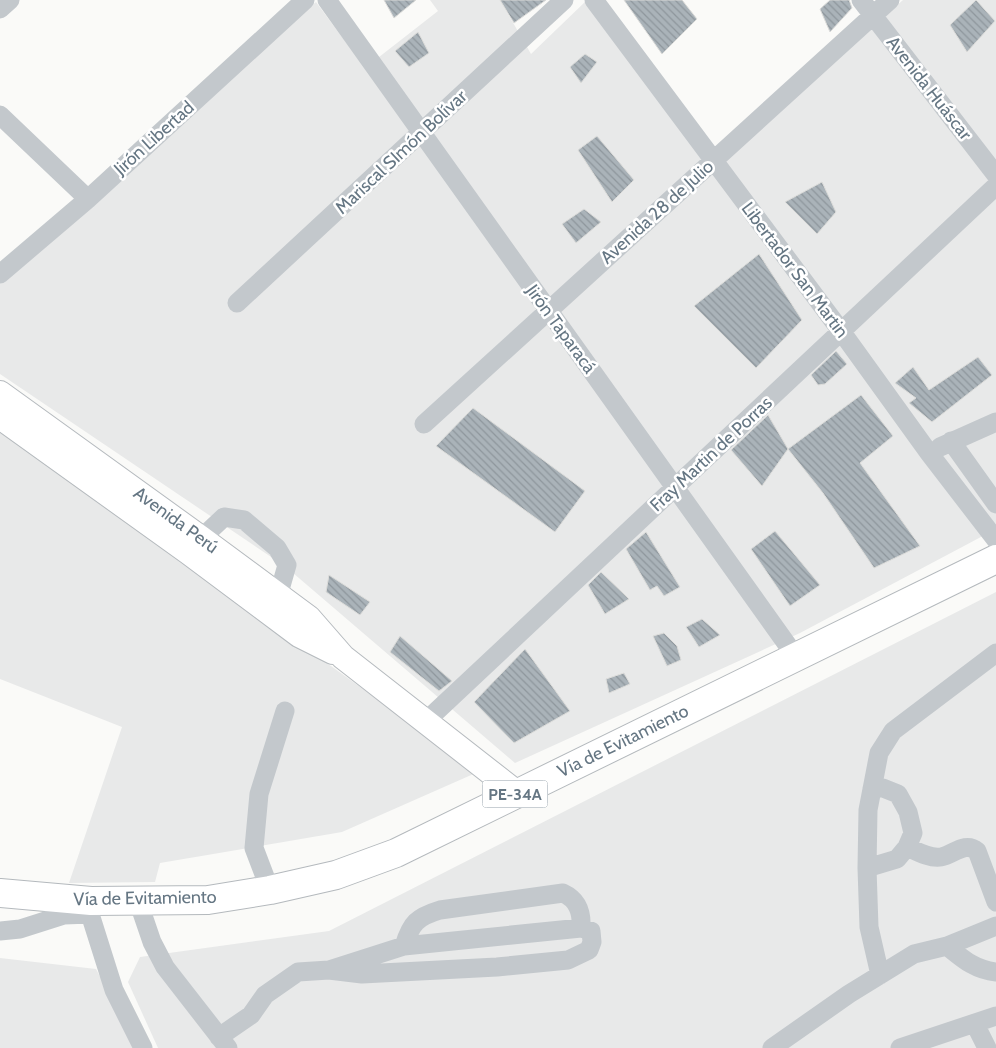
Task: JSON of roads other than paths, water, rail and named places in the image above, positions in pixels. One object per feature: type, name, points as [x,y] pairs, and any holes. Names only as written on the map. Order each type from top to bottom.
[{"type":"highway","name":"Vía de Evitamiento","points":[[0,893],[91,908],[138,901],[208,900],[270,890],[336,875],[396,853],[996,559]]},
{"type":"main road","name":"Avenida Perú","points":[[0,393],[268,601],[298,635],[344,657],[517,793]]},
{"type":"main road","name":"Avenida Perú","points":[[0,417],[195,545]]},
{"type":"street","points":[[0,9],[10,0]]},
{"type":"street","name":"Jirón Libertad","points":[[0,274],[88,199],[305,0]]},
{"type":"street","name":"Jirón Taparacá","points":[[327,0],[796,657]]},
{"type":"street","name":"Mariscal SImón Bolívar","points":[[237,303],[564,0]]},
{"type":"street","name":"Libertador San Martin","points":[[594,0],[930,453],[992,527]]},
{"type":"street","name":"Avenida Huáscar","points":[[861,0],[996,175]]},
{"type":"street","name":"Avenida 28 de Julio","points":[[424,424],[890,0]]},
{"type":"street","points":[[0,116],[88,199]]},
{"type":"street","name":"Fray Martin de Porras","points":[[426,721],[996,186]]},
{"type":"street","points":[[930,453],[951,440],[996,422]]},
{"type":"street","points":[[951,440],[996,504]]},
{"type":"street","points":[[195,545],[224,516],[244,520],[277,548],[287,565],[281,586],[268,601]]},
{"type":"street","points":[[880,975],[869,927],[868,868],[868,810],[879,754],[893,731],[996,653]]},
{"type":"street","points":[[270,890],[254,848],[259,794],[285,710]]},
{"type":"street","points":[[868,868],[897,859],[907,847],[913,833],[908,812],[898,794],[883,788],[872,788]]},
{"type":"street","points":[[907,847],[932,857],[941,857],[965,847],[972,847],[977,851],[996,902]]},
{"type":"street","points":[[404,946],[414,923],[424,915],[440,910],[563,893],[571,897],[581,912],[582,928]]},
{"type":"street","points":[[138,901],[152,942],[165,967],[224,1042],[251,1015],[265,995],[298,972],[329,970],[362,974],[497,967],[568,960],[589,950],[592,942],[590,931],[582,928],[404,946],[329,970]]},
{"type":"street","points":[[0,931],[20,929],[91,908],[114,990],[143,1048]]},
{"type":"street","points":[[772,1048],[914,954],[947,946],[996,926]]},
{"type":"street","points":[[947,946],[968,963],[984,971],[996,972]]},
{"type":"street","points":[[900,1048],[996,1016]]},
{"type":"street","points":[[975,1024],[987,1048]]}]
